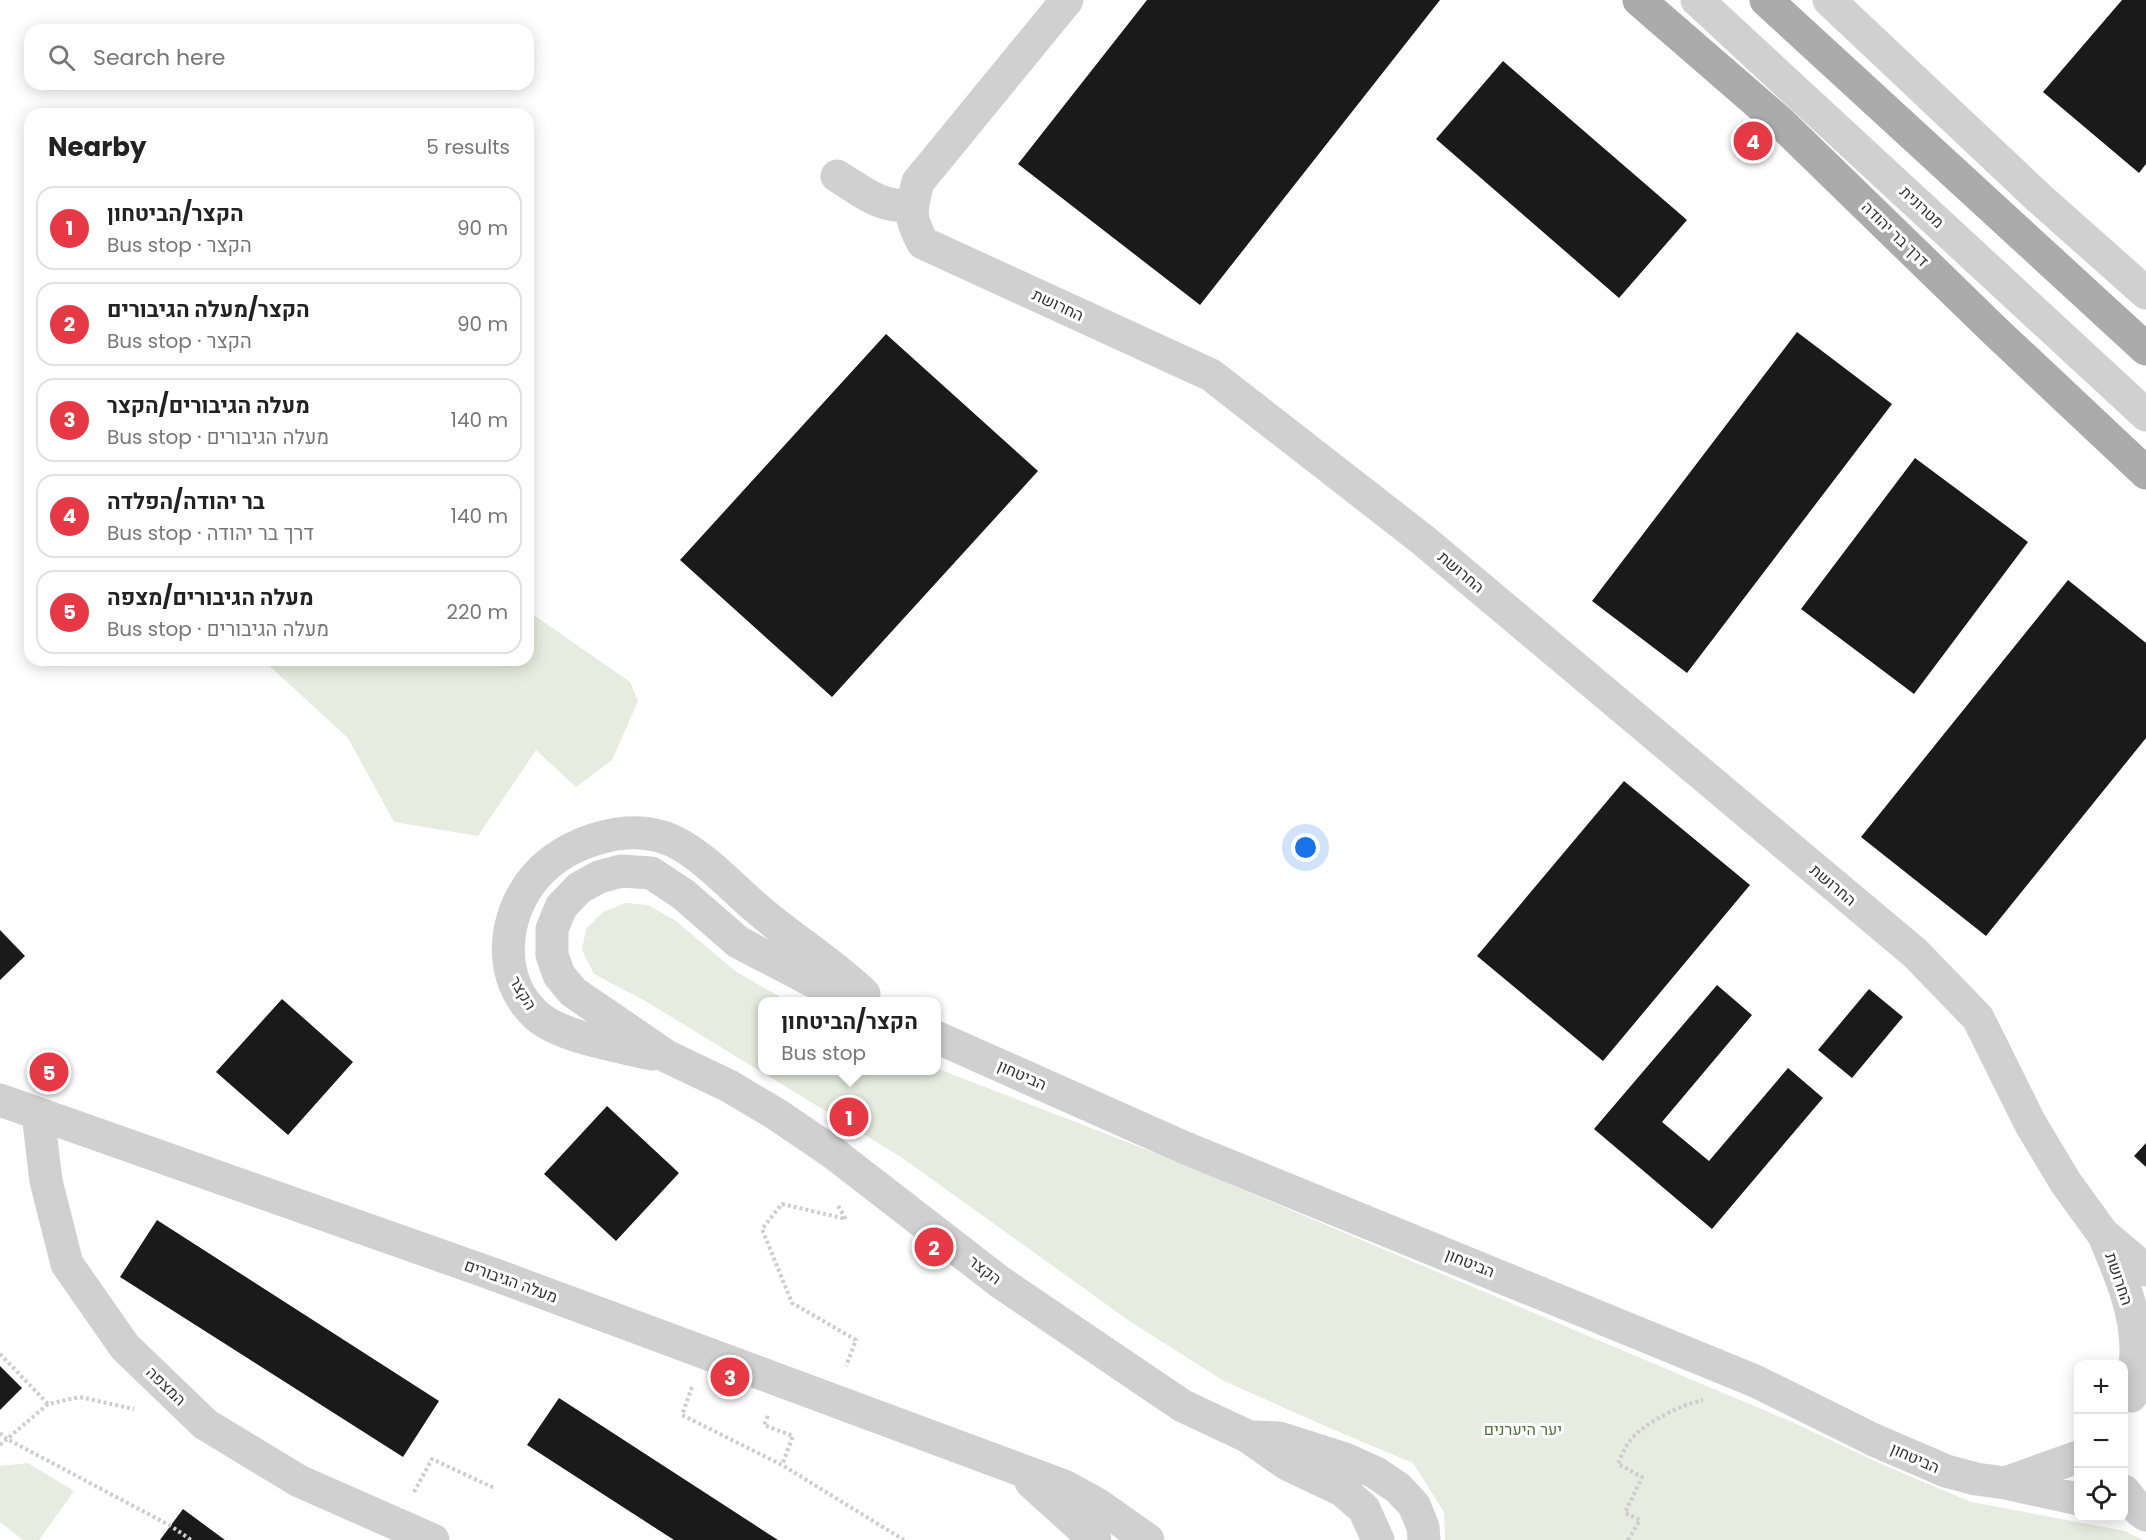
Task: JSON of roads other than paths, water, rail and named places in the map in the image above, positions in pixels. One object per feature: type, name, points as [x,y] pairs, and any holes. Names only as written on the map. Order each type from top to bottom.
[{"type":"main road","name":"דרך בר יהודה","points":[[1639,0],[1781,123],[1994,330],[2146,472]]},
{"type":"main road","points":[[1766,0],[2146,349]]},
{"type":"street","points":[[837,176],[881,203],[896,207],[912,206],[918,182],[1066,0]]},
{"type":"street","points":[[1672,0],[1781,123]]},
{"type":"street","name":"מטרונית","points":[[1697,0],[2146,415]]},
{"type":"street","points":[[1829,0],[2039,198],[2146,293]]},
{"type":"street","name":"החרושת","points":[[912,206],[913,225],[923,243],[1211,375],[1423,540],[1915,952],[1978,1018],[2030,1123],[2066,1183],[2103,1234],[2124,1285],[2133,1324],[2136,1350],[2133,1395]]},
{"type":"street","name":"הקצר","points":[[668,1057],[611,1046],[554,1027],[537,1015],[520,994],[511,975],[507,947],[512,922],[522,897],[536,876],[556,859],[584,844],[617,834],[648,835],[672,841],[698,857],[763,914],[840,971],[867,997]]},
{"type":"street","name":"הקצר","points":[[846,997],[738,942],[683,894],[651,873],[621,870],[599,877],[579,888],[561,907],[552,929],[552,955],[559,975],[573,992],[668,1057],[729,1086],[776,1114],[832,1152],[1000,1282],[1081,1339],[1184,1406],[1247,1436],[1287,1464],[1342,1490],[1364,1509],[1378,1540]]},
{"type":"street","name":"הביטחון","points":[[941,1039],[1183,1147],[1755,1381],[1874,1440],[1946,1471],[2074,1498]]},
{"type":"street","name":"מעלה הגיבורים","points":[[0,1100],[490,1273],[1064,1486],[1097,1504],[1148,1540]]},
{"type":"street","name":"המצפה","points":[[38,1114],[46,1181],[67,1264],[125,1347],[205,1424],[299,1480],[433,1540]]},
{"type":"street","name":"החרושת","points":[[2103,1234],[2146,1270]]},
{"type":"street","name":"הקצר","points":[[1247,1436],[1279,1438],[1345,1459],[1376,1473],[1398,1488],[1414,1505],[1423,1527],[1424,1540]]},
{"type":"street","name":"הביטחון","points":[[2005,1483],[2074,1459]]},
{"type":"street","name":"מעלה הגיבורים","points":[[1019,1470],[1095,1540]]},
{"type":"place","name":"בר יהודה/הפלדה","points":[[1753,141]]},
{"type":"place","name":"מעלה הגיבורים/מצפה","points":[[49,1072]]},
{"type":"place","name":"הקצר/הביטחון","points":[[849,1117]]},
{"type":"place","name":"הקצר/מעלה הגיבורים","points":[[934,1247]]},
{"type":"place","name":"מעלה הגיבורים/הקצר","points":[[730,1377]]},
{"type":"park label","name":"יער היערנים","points":[[1523,1429]]}]
